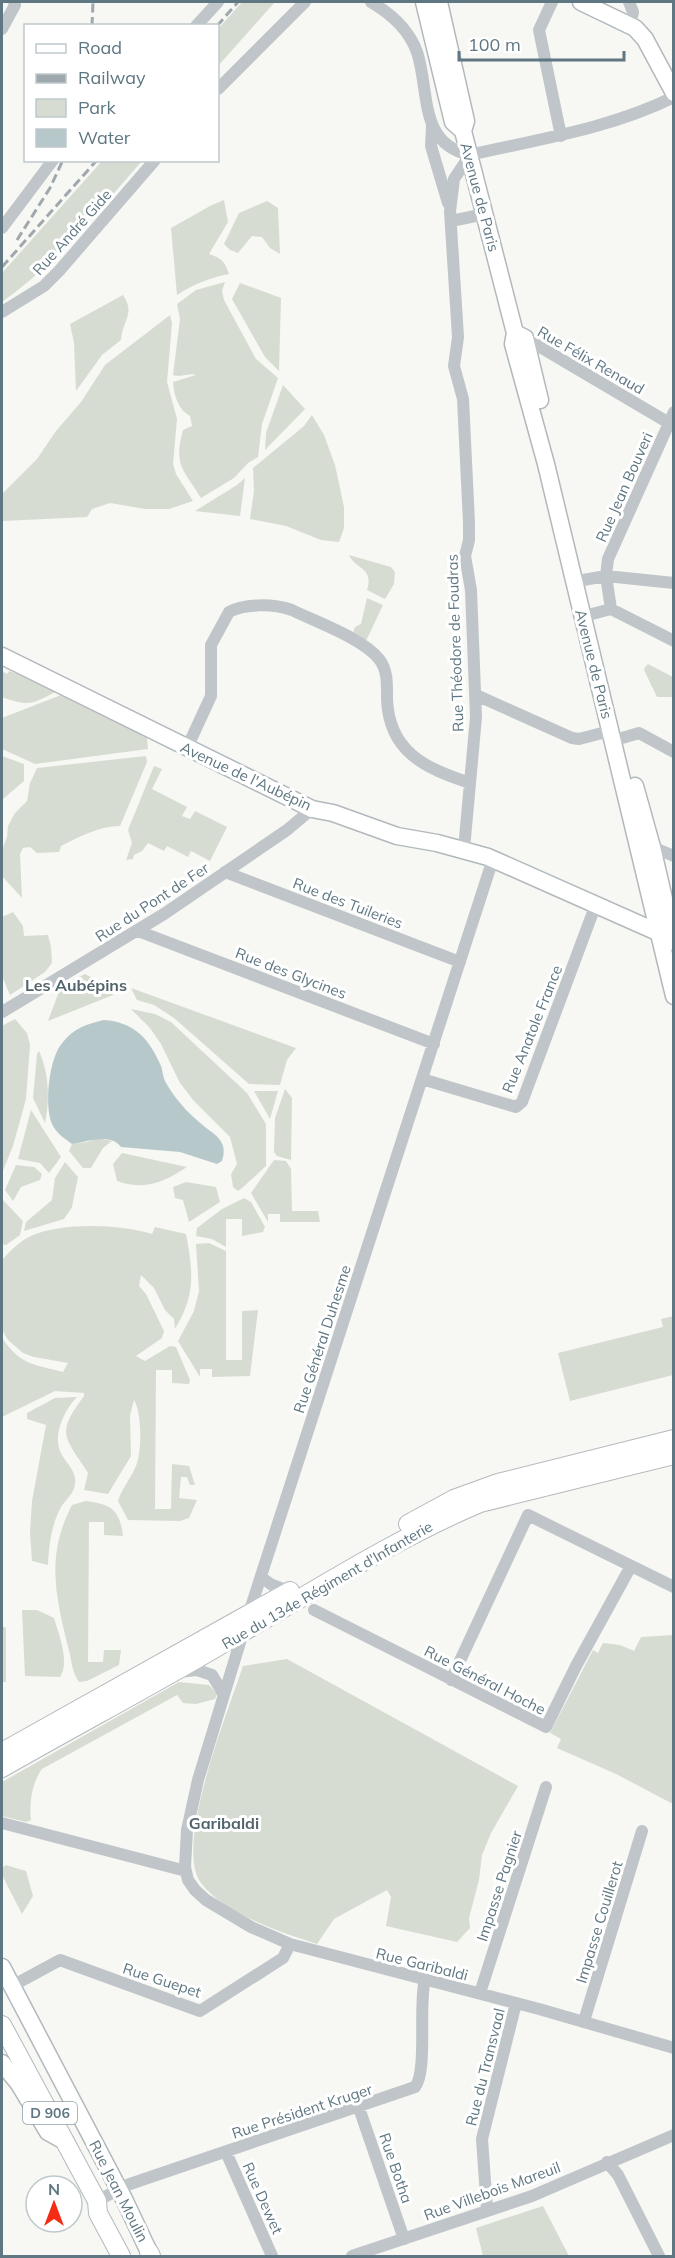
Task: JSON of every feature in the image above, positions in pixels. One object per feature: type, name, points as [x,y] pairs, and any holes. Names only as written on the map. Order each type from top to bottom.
[{"type":"main road","name":"Avenue de Paris","points":[[424,2],[453,122],[463,131],[520,336],[592,614],[616,735],[669,937]]},
{"type":"main road","name":"Avenue de Paris","points":[[439,2],[466,121],[463,131]]},
{"type":"main road","points":[[581,2],[630,24],[645,39],[673,91]]},
{"type":"main road","name":"Avenue de Paris","points":[[520,336],[513,344],[546,464],[603,698],[652,848],[669,937],[674,996]]},
{"type":"main road","name":"Avenue de l'Aubépin","points":[[2,656],[312,809],[333,813],[398,836],[464,849],[493,859],[669,937]]},
{"type":"main road","name":"Rue du 134e Régiment d'Infanterie","points":[[2,1752],[454,1499],[498,1483],[674,1439]]},
{"type":"main road","name":"Rue du 134e Régiment d'Infanterie","points":[[2,1768],[405,1540],[480,1503],[674,1455]]},
{"type":"main road","name":"Rue Jean Moulin","points":[[2,1967],[119,2189],[147,2255]]},
{"type":"main road","name":"D 906","points":[[2,2025],[97,2201],[98,2213],[122,2256]]},
{"type":"main road","name":"D 906","points":[[2,2063],[19,2084],[48,2132],[66,2142]]},
{"type":"main road","name":"D 906","points":[[97,2201],[108,2210],[147,2255]]},
{"type":"street","points":[[2,29],[15,5],[14,2]]},
{"type":"street","points":[[198,24],[218,2]]},
{"type":"street","points":[[219,88],[305,2]]},
{"type":"street","points":[[371,2],[392,17],[411,41],[417,53],[432,126],[431,146],[451,216],[485,214]]},
{"type":"street","points":[[552,2],[539,30],[561,136]]},
{"type":"street","points":[[629,2],[633,12],[630,24]]},
{"type":"street","points":[[432,126],[445,145],[455,151],[470,154],[596,128],[673,91]]},
{"type":"street","name":"Rue Théodore de Foudras","points":[[464,849],[476,695],[471,590],[465,556],[469,540],[469,523],[463,399],[454,366],[458,337],[451,216],[454,179],[470,154]]},
{"type":"street","points":[[2,228],[52,162]]},
{"type":"street","name":"Rue André Gide","points":[[2,312],[44,286],[153,162]]},
{"type":"street","name":"Rue Félix Renaud","points":[[520,336],[624,396],[672,420]]},
{"type":"street","name":"Rue Jean Bouveri","points":[[606,576],[608,560],[672,420]]},
{"type":"street","points":[[606,576],[611,609]]},
{"type":"street","points":[[583,580],[606,576],[674,583]]},
{"type":"street","points":[[187,748],[212,696],[211,645],[229,612],[247,606],[280,607],[292,610],[362,644],[375,654],[385,670],[388,712],[393,731],[400,742],[415,759],[423,764],[470,783]]},
{"type":"street","points":[[592,614],[611,609],[674,641]]},
{"type":"street","points":[[476,695],[572,738],[639,734],[674,752]]},
{"type":"street","name":"Rue du Pont de Fer","points":[[2,1012],[138,931],[287,830],[312,809]]},
{"type":"street","points":[[652,848],[674,856]]},
{"type":"street","name":"Rue Général Duhesme","points":[[186,1871],[187,1830],[195,1788],[249,1612],[493,859]]},
{"type":"street","name":"Rue des Tuileries","points":[[225,873],[460,962]]},
{"type":"street","name":"Rue Anatole France","points":[[422,1078],[516,1107],[522,1102],[596,904]]},
{"type":"street","name":"Rue des Glycines","points":[[138,931],[434,1044]]},
{"type":"street","points":[[451,1680],[528,1515],[674,1587]]},
{"type":"street","name":"Rue Général Hoche","points":[[314,1610],[546,1727],[576,1666],[631,1566]]},
{"type":"street","points":[[261,1577],[272,1585],[289,1591]]},
{"type":"street","points":[[174,1672],[197,1670],[212,1675],[225,1695]]},
{"type":"street","name":"Impasse Pagnier","points":[[480,1993],[546,1787]]},
{"type":"street","points":[[2,1823],[186,1871]]},
{"type":"street","name":"Impasse Couillerot","points":[[584,2021],[642,1831]]},
{"type":"street","name":"Rue Garibaldi","points":[[186,1871],[188,1880],[206,1900],[251,1927],[290,1944],[584,2021],[674,2048]]},
{"type":"street","name":"Rue Guepet","points":[[12,1986],[60,1960],[200,2011],[283,1958],[290,1944]]},
{"type":"street","name":"Rue Président Kruger","points":[[97,2201],[119,2189],[359,2108],[418,2085],[423,2030],[422,1992],[425,1980]]},
{"type":"street","name":"Rue du Transvaal","points":[[487,2210],[482,2139],[516,2003]]},
{"type":"street","name":"Rue Botha","points":[[359,2108],[404,2239]]},
{"type":"street","name":"Rue Villebois Mareuil","points":[[352,2256],[532,2196],[674,2135]]},
{"type":"street","name":"Rue Dewet","points":[[226,2152],[272,2256]]},
{"type":"street","points":[[607,2162],[618,2175],[659,2256]]},
{"type":"green space","points":[[242,2],[275,2],[219,65],[219,28]]},
{"type":"green space","points":[[101,162],[141,162],[59,253],[41,271],[2,302],[2,273]]},
{"type":"green space","points":[[224,200],[228,222],[209,254],[222,261],[229,274],[202,282],[177,295],[171,228]]},
{"type":"green space","points":[[267,201],[278,208],[280,254],[270,248],[262,237],[252,236],[238,253],[230,250],[224,244],[239,213]]},
{"type":"green space","points":[[225,282],[222,291],[224,300],[256,359],[278,378],[262,424],[258,457],[248,463],[234,478],[201,498],[185,474],[179,452],[183,430],[192,426],[190,416],[177,402],[173,382],[196,375],[173,375],[180,319],[177,304],[196,290]]},
{"type":"green space","points":[[240,283],[281,298],[279,371],[265,357],[232,299]]},
{"type":"green space","points":[[123,295],[127,302],[128,313],[121,340],[102,355],[76,391],[74,343],[70,324]]},
{"type":"green space","points":[[170,315],[172,323],[167,382],[177,419],[173,464],[176,474],[193,501],[169,509],[145,509],[110,503],[92,509],[87,517],[2,521],[2,494],[37,459],[56,431],[81,402],[105,365]]},
{"type":"green space","points":[[283,385],[305,409],[265,450],[266,433]]},
{"type":"green space","points":[[312,415],[324,435],[335,465],[344,507],[344,528],[339,542],[321,540],[286,526],[250,519],[254,491],[253,468],[304,426]]},
{"type":"green space","points":[[245,478],[240,516],[195,511],[237,485]]},
{"type":"green space","points":[[349,555],[391,567],[395,572],[394,584],[385,599],[367,590],[369,583],[366,573]]},
{"type":"green space","points":[[367,598],[383,605],[366,641],[353,633],[355,627],[361,624]]},
{"type":"green space","points":[[648,664],[673,677],[673,697],[657,697],[644,670]]},
{"type":"green space","points":[[2,671],[7,674],[9,671],[60,690],[37,701],[26,703],[2,697]]},
{"type":"green space","points":[[66,693],[147,738],[148,749],[35,764],[2,749],[2,718]]},
{"type":"green space","points":[[2,756],[24,764],[24,781],[3,799]]},
{"type":"green space","points":[[146,756],[147,762],[120,826],[104,828],[82,836],[61,846],[59,852],[37,853],[30,847],[23,848],[20,854],[22,898],[2,876],[2,850],[8,826],[15,813],[27,801],[30,783],[37,768]]},
{"type":"green space","points":[[154,766],[162,769],[152,789],[187,807],[182,816],[190,819],[195,811],[227,827],[210,861],[191,851],[188,857],[167,846],[164,851],[148,843],[142,851],[134,855],[133,859],[126,860],[132,843],[128,830]]},
{"type":"green space","points":[[13,912],[23,926],[24,936],[48,935],[52,963],[45,972],[10,995],[2,976],[2,917]]},
{"type":"green space","points":[[85,974],[111,987],[113,995],[48,1021],[61,986]]},
{"type":"green space","points":[[131,988],[296,1048],[287,1060],[280,1085],[249,1084],[174,1018],[154,1005],[137,1000]]},
{"type":"green space","points":[[131,1009],[155,1014],[171,1022],[247,1093],[266,1124],[266,1166],[238,1191],[233,1187],[231,1174],[237,1164],[230,1137],[194,1101],[180,1083],[161,1044],[150,1028]]},
{"type":"green space","points":[[15,1019],[27,1033],[30,1045],[26,1099],[13,1146],[2,1173],[2,1026]]},
{"type":"green space","points":[[39,1051],[48,1087],[45,1123],[33,1098]]},
{"type":"green space","points":[[285,1089],[292,1098],[291,1160],[277,1156],[274,1152],[275,1118]]},
{"type":"green space","points":[[254,1091],[278,1091],[270,1119]]},
{"type":"green space","points":[[31,1110],[61,1157],[49,1173],[40,1163],[18,1159]]},
{"type":"green space","points":[[98,1138],[112,1141],[103,1148],[91,1168],[83,1168],[69,1151],[72,1144]]},
{"type":"green space","points":[[122,1153],[187,1167],[162,1181],[146,1185],[127,1184],[117,1181],[113,1164]]},
{"type":"green space","points":[[274,1160],[286,1161],[291,1169],[292,1211],[318,1211],[320,1222],[280,1222],[280,1214],[268,1214],[268,1222],[251,1193]]},
{"type":"green space","points":[[65,1162],[78,1177],[72,1207],[64,1219],[24,1231],[26,1222],[52,1200],[55,1178]]},
{"type":"green space","points":[[16,1165],[34,1167],[42,1174],[40,1180],[21,1187],[13,1201],[5,1190]]},
{"type":"green space","points":[[186,1182],[216,1187],[220,1202],[189,1222],[183,1200],[175,1198],[173,1187]]},
{"type":"green space","points":[[244,1198],[251,1202],[265,1227],[263,1232],[242,1236],[242,1219],[226,1219],[226,1247],[212,1239],[196,1236],[197,1228],[222,1209]]},
{"type":"green space","points":[[2,1199],[23,1221],[20,1235],[6,1245],[2,1244]]},
{"type":"green space","points":[[91,1226],[124,1228],[152,1234],[155,1227],[186,1234],[191,1271],[187,1305],[175,1329],[174,1319],[165,1310],[154,1288],[141,1275],[139,1286],[146,1294],[164,1331],[162,1338],[136,1356],[145,1361],[170,1346],[176,1347],[190,1380],[189,1384],[172,1383],[172,1370],[156,1370],[155,1509],[171,1509],[172,1464],[189,1466],[195,1485],[190,1485],[187,1477],[181,1477],[179,1498],[197,1500],[189,1518],[180,1521],[128,1520],[118,1501],[138,1460],[140,1423],[134,1400],[130,1416],[131,1456],[108,1494],[84,1490],[88,1473],[66,1435],[69,1419],[84,1393],[55,1391],[2,1417],[2,1338],[21,1359],[35,1365],[63,1372],[68,1363],[23,1353],[8,1340],[2,1330],[2,1260],[23,1241],[44,1231]]},
{"type":"green space","points":[[209,1243],[226,1251],[226,1360],[242,1360],[242,1311],[258,1310],[250,1376],[212,1377],[212,1369],[200,1369],[200,1377],[178,1341],[194,1311],[199,1291],[196,1244]]},
{"type":"green space","points":[[673,1316],[673,1375],[570,1401],[558,1353],[663,1327],[661,1319]]},
{"type":"green space","points":[[77,1397],[61,1422],[58,1437],[60,1451],[72,1471],[75,1484],[55,1521],[48,1565],[32,1561],[30,1533],[32,1501],[46,1425],[27,1419],[27,1413],[55,1398]]},
{"type":"green space","points":[[86,1501],[107,1506],[112,1510],[122,1527],[123,1536],[104,1535],[104,1522],[89,1522],[88,1662],[103,1662],[104,1650],[121,1650],[119,1665],[87,1681],[79,1682],[72,1667],[60,1613],[56,1560],[58,1542],[72,1505]]},
{"type":"green space","points":[[22,1610],[37,1610],[54,1618],[64,1656],[63,1671],[60,1677],[25,1676]]},
{"type":"green space","points":[[2,1626],[6,1628],[6,1682],[2,1682]]},
{"type":"green space","points":[[673,1635],[673,1804],[616,1774],[557,1748],[561,1739],[550,1733],[593,1650],[598,1653],[603,1643],[620,1645],[634,1651],[641,1637]]},
{"type":"green space","points":[[287,1659],[518,1786],[491,1833],[482,1855],[479,1880],[469,1918],[470,1928],[457,1942],[386,1926],[391,1897],[387,1890],[334,1919],[317,1944],[271,1928],[238,1913],[223,1904],[201,1883],[194,1865],[198,1809],[216,1744],[243,1666]]},
{"type":"green space","points":[[179,1682],[209,1685],[217,1694],[215,1699],[196,1704],[183,1703],[177,1695],[42,1769],[32,1793],[31,1820],[26,1822],[2,1816],[2,1782]]},
{"type":"green space","points":[[6,1865],[26,1871],[33,1896],[22,1914],[2,1875],[2,1868]]},
{"type":"green space","points":[[543,2206],[569,2256],[483,2256],[476,2228]]},
{"type":"water","points":[[104,1020],[128,1026],[147,1042],[155,1053],[165,1081],[176,1098],[221,1142],[224,1149],[222,1161],[217,1164],[180,1152],[121,1147],[116,1142],[105,1139],[72,1144],[60,1135],[52,1124],[48,1105],[49,1082],[54,1058],[67,1037],[76,1030]]},
{"type":"railway","points":[[92,24],[93,2]]},
{"type":"railway","points":[[219,24],[238,2]]},
{"type":"railway","points":[[17,240],[50,188],[62,162]]},
{"type":"railway","points":[[2,267],[95,162]]},
{"type":"district","name":"Les Aubépins","points":[[76,985]]},
{"type":"district","name":"Garibaldi","points":[[224,1823]]}]
